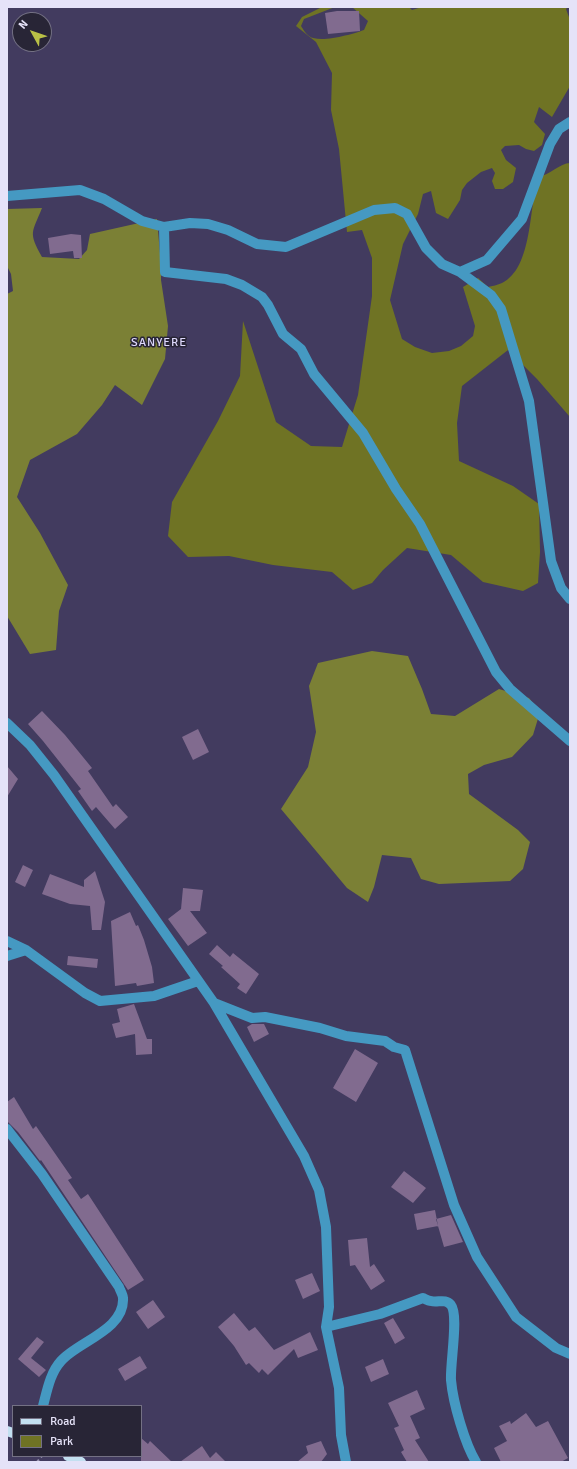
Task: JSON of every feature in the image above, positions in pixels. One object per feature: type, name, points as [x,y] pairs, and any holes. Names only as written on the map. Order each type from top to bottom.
[{"type":"main road","points":[[70,1457],[81,1462]]},
{"type":"street","points":[[460,272],[487,260],[522,219],[550,144],[559,129],[570,122]]},
{"type":"street","points":[[7,196],[80,190],[104,199],[142,221],[164,227],[190,223],[208,224],[228,230],[257,244],[286,247],[374,210],[395,208],[407,214],[426,248],[442,264],[460,272],[491,295],[501,310],[524,380],[529,401],[550,561],[561,588],[570,599]]},
{"type":"street","points":[[164,227],[165,272],[226,279],[255,293],[268,305],[284,334],[300,350],[314,374],[364,434],[396,489],[420,524],[496,672],[510,689],[570,742]]},
{"type":"street","points":[[7,723],[30,745],[54,775],[214,1003],[304,1156],[319,1190],[326,1234],[329,1307],[326,1327],[339,1388],[342,1435],[346,1462]]},
{"type":"street","points":[[7,941],[26,950],[84,992],[100,1001],[154,996],[198,981]]},
{"type":"street","points":[[7,956],[26,950]]},
{"type":"street","points":[[214,1003],[252,1018],[265,1017],[320,1028],[346,1036],[385,1040],[394,1047],[405,1050],[454,1205],[477,1257],[516,1317],[556,1348],[570,1354]]},
{"type":"street","points":[[7,1129],[42,1174],[119,1287],[123,1298],[120,1311],[111,1324],[96,1338],[61,1360],[52,1374],[43,1405]]},
{"type":"street","points":[[326,1327],[380,1314],[423,1298],[432,1302],[442,1300],[450,1304],[455,1312],[455,1328],[451,1354],[451,1381],[461,1424],[471,1454],[476,1462]]},
{"type":"green space","points":[[322,7],[335,7],[304,19],[301,26],[308,35],[320,39],[336,38],[364,30],[368,21],[352,7],[409,7],[412,10],[422,7],[568,7],[566,9],[570,20],[570,86],[552,117],[539,107],[534,122],[545,134],[542,145],[534,151],[519,145],[505,146],[501,150],[506,160],[516,168],[513,182],[503,189],[495,189],[492,181],[495,173],[492,168],[481,172],[467,183],[462,190],[460,200],[448,219],[436,213],[431,191],[423,194],[418,214],[403,244],[390,300],[402,339],[415,347],[432,353],[449,351],[461,346],[473,336],[475,326],[463,287],[478,278],[488,287],[493,286],[502,283],[512,275],[525,251],[538,177],[547,174],[562,165],[570,163],[570,417],[537,379],[508,350],[462,386],[457,423],[459,461],[513,486],[539,504],[540,552],[538,583],[523,591],[483,582],[451,555],[407,548],[383,570],[372,583],[353,590],[332,572],[273,565],[229,556],[188,557],[168,536],[172,502],[218,421],[240,376],[243,321],[276,422],[311,446],[342,447],[358,395],[372,296],[372,258],[362,230],[347,232],[339,149],[331,110],[332,73],[316,42],[296,26],[302,17]]},
{"type":"green space","points":[[42,208],[34,228],[33,237],[42,257],[79,259],[87,250],[90,234],[157,219],[161,280],[168,326],[165,359],[142,405],[115,385],[102,405],[77,434],[30,460],[17,497],[40,533],[68,585],[59,611],[56,650],[30,654],[7,616],[7,294],[13,291],[11,274],[7,266],[7,209]]},
{"type":"green space","points":[[372,651],[408,656],[431,714],[455,716],[499,689],[529,698],[540,712],[533,735],[512,757],[484,765],[468,774],[469,794],[518,830],[530,842],[523,869],[510,881],[439,884],[421,879],[411,858],[382,855],[374,887],[368,902],[347,888],[281,809],[308,767],[316,732],[309,686],[318,663]]},
{"type":"building","points":[[337,11],[359,11],[360,31],[328,34],[325,13]]},
{"type":"building","points":[[71,234],[81,235],[82,258],[74,258],[73,251],[50,254],[48,238]]},
{"type":"building","points":[[42,711],[65,735],[92,768],[88,771],[113,807],[116,804],[128,817],[115,829],[96,807],[92,811],[78,791],[81,789],[28,724]]},
{"type":"building","points":[[198,729],[209,752],[193,760],[182,737]]},
{"type":"building","points":[[7,766],[18,779],[7,797]]},
{"type":"building","points":[[23,865],[33,870],[25,887],[15,882]]},
{"type":"building","points":[[95,871],[105,902],[101,930],[92,930],[90,906],[70,904],[42,894],[50,874],[84,887],[84,880]]},
{"type":"building","points":[[183,888],[203,890],[200,911],[190,911],[207,933],[188,946],[168,919],[181,909]]},
{"type":"building","points":[[130,912],[136,926],[138,925],[144,940],[152,967],[154,983],[137,986],[136,983],[115,986],[111,921]]},
{"type":"building","points":[[217,945],[230,957],[233,953],[259,974],[246,994],[237,988],[240,984],[209,954]]},
{"type":"building","points":[[68,956],[98,959],[97,968],[67,965]]},
{"type":"building","points":[[134,1004],[147,1039],[152,1039],[152,1054],[136,1055],[135,1034],[116,1038],[112,1024],[120,1022],[117,1009]]},
{"type":"building","points":[[252,1024],[264,1024],[269,1034],[254,1042],[247,1027]]},
{"type":"building","points":[[355,1049],[378,1063],[356,1102],[333,1088]]},
{"type":"building","points":[[14,1097],[33,1129],[36,1126],[72,1178],[68,1180],[81,1199],[88,1194],[144,1280],[128,1290],[41,1160],[40,1161],[18,1132],[7,1121],[7,1102]]},
{"type":"building","points":[[404,1171],[426,1188],[413,1203],[391,1187]]},
{"type":"building","points":[[435,1210],[438,1226],[417,1230],[414,1214]]},
{"type":"building","points":[[451,1215],[463,1242],[444,1247],[436,1219]]},
{"type":"building","points":[[367,1238],[370,1267],[374,1264],[385,1281],[371,1290],[355,1265],[350,1266],[348,1240]]},
{"type":"building","points":[[312,1273],[320,1291],[303,1299],[295,1280]]},
{"type":"building","points":[[153,1300],[165,1317],[148,1329],[136,1312]]},
{"type":"building","points":[[234,1313],[249,1331],[255,1327],[274,1350],[310,1332],[318,1350],[298,1358],[294,1349],[268,1375],[262,1369],[259,1373],[249,1363],[246,1365],[234,1346],[218,1327]]},
{"type":"building","points":[[393,1318],[405,1338],[395,1344],[384,1323]]},
{"type":"building","points":[[37,1337],[44,1342],[31,1358],[46,1370],[39,1377],[18,1359]]},
{"type":"building","points":[[140,1356],[147,1368],[125,1381],[118,1369]]},
{"type":"building","points":[[383,1359],[389,1374],[371,1382],[365,1367]]},
{"type":"building","points":[[417,1390],[425,1409],[410,1416],[420,1438],[415,1440],[429,1462],[407,1462],[401,1452],[404,1450],[394,1428],[399,1426],[388,1403]]},
{"type":"building","points":[[526,1413],[536,1427],[548,1421],[568,1458],[561,1462],[501,1462],[494,1448],[507,1441],[499,1426],[510,1421],[511,1424]]},
{"type":"building","points":[[142,1439],[148,1444],[150,1441],[172,1462],[141,1462]]},
{"type":"building","points":[[321,1441],[327,1454],[321,1462],[297,1462],[308,1453],[306,1446]]},
{"type":"building","points":[[202,1446],[210,1458],[216,1452],[226,1462],[180,1462]]},
{"type":"district","name":"SANYERE","points":[[159,343]]}]
